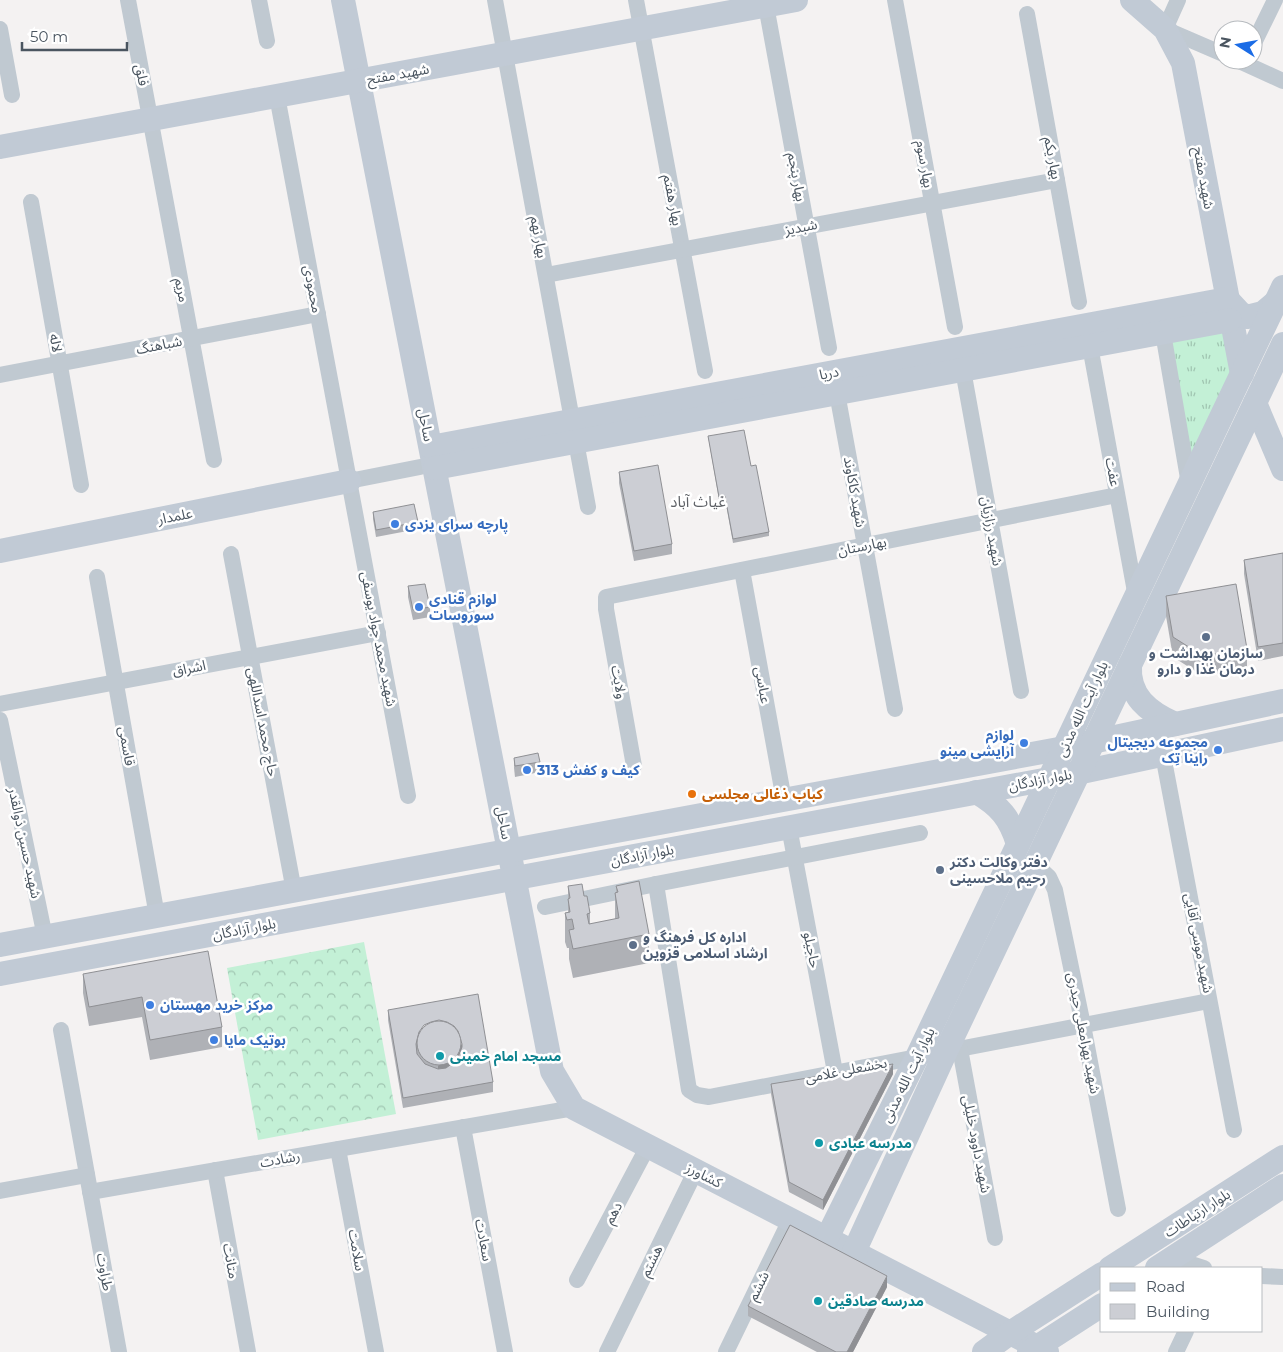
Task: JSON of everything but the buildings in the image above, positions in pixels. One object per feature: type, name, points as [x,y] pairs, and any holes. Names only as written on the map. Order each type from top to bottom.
[{"type":"street","name":"فلق","points":[[128,0],[150,120]]},
{"type":"street","points":[[259,0],[267,41]]},
{"type":"street","name":"ساحل","points":[[343,0],[428,461],[515,878]]},
{"type":"street","name":"بهار نهم","points":[[495,0],[588,507]]},
{"type":"street","name":"بهار هفتم","points":[[636,0],[705,371]]},
{"type":"street","name":"شهید مفتح","points":[[0,147],[641,29],[765,3],[796,0]]},
{"type":"street","name":"بهار سوم","points":[[895,0],[959,349]]},
{"type":"street","name":"شهید مفتح","points":[[1132,0],[1165,28],[1183,63],[1242,374]]},
{"type":"street","points":[[1178,0],[1165,28],[1213,50]]},
{"type":"street","points":[[1263,24],[1274,0]]},
{"type":"street","name":"بهار پنجم","points":[[765,3],[829,348]]},
{"type":"street","name":"بهار یکم","points":[[1027,14],[1079,302]]},
{"type":"street","points":[[0,29],[12,95]]},
{"type":"street","points":[[1261,70],[1283,80]]},
{"type":"street","name":"محمودی","points":[[277,96],[349,481]]},
{"type":"street","name":"مریم","points":[[150,120],[214,460]]},
{"type":"street","name":"شبدیز","points":[[546,275],[1057,180]]},
{"type":"street","name":"لاله","points":[[30,202],[81,485]]},
{"type":"street","points":[[1229,310],[1248,317],[1263,313],[1281,293]]},
{"type":"street","name":"بلوار آیت الله مدنی","points":[[827,1238],[917,1057],[1281,293]]},
{"type":"street","name":"دریا","points":[[711,406],[837,393],[959,349],[1090,346],[1163,332],[1229,310]]},
{"type":"street","name":"دریا","points":[[428,461],[574,431],[711,406],[959,349],[1229,310]]},
{"type":"street","name":"شباهنگ","points":[[0,375],[318,314]]},
{"type":"street","points":[[1163,332],[1189,484]]},
{"type":"street","name":"بلوار آیت الله مدنی","points":[[854,1252],[953,1050],[1035,864],[1283,344]]},
{"type":"street","name":"عفت","points":[[1090,346],[1136,597]]},
{"type":"street","name":"شهید رزازیان","points":[[959,349],[1021,691]]},
{"type":"street","name":"شهید کاکاوند","points":[[837,393],[895,709]]},
{"type":"street","points":[[1255,403],[1283,469]]},
{"type":"street","points":[[349,481],[428,461]]},
{"type":"street","name":"علمدار","points":[[0,551],[349,481]]},
{"type":"street","name":"شهید محمد جواد یوسفی","points":[[349,481],[408,796]]},
{"type":"street","name":"بهارستان","points":[[606,597],[1117,496]]},
{"type":"street","name":"حاج محمد اسداللهی","points":[[231,554],[294,891]]},
{"type":"street","name":"عباسی","points":[[742,570],[784,800]]},
{"type":"street","name":"قاسمی","points":[[97,577],[157,916]]},
{"type":"street","name":"ولایت","points":[[606,597],[606,609],[634,766]]},
{"type":"street","name":"اشراق","points":[[0,704],[378,633]]},
{"type":"street","points":[[1130,665],[1129,677],[1141,701],[1150,711],[1174,724]]},
{"type":"street","name":"بلوار آزادگان","points":[[0,945],[1064,748],[1283,701]]},
{"type":"street","name":"شهید حسین ذوالقدر","points":[[0,720],[45,937]]},
{"type":"street","name":"بلوار آزادگان","points":[[0,974],[1049,779],[1283,729]]},
{"type":"street","name":"شهید موسی آقایی","points":[[1163,755],[1234,1130]]},
{"type":"street","points":[[976,792],[991,801],[1004,813],[1013,827],[1018,844]]},
{"type":"street","name":"حاجیلو","points":[[789,827],[835,1072]]},
{"type":"street","points":[[544,907],[920,834]]},
{"type":"street","name":"شهید بهرامعلی حیدری","points":[[1035,864],[1053,881],[1118,1209]]},
{"type":"street","points":[[515,878],[552,1071],[574,1108]]},
{"type":"street","name":"بخشعلی غلامی","points":[[656,884],[689,1090],[697,1094],[709,1096],[1210,1001]]},
{"type":"street","points":[[61,1030],[90,1192]]},
{"type":"street","name":"شهید داوود خلیلی","points":[[953,1050],[995,1238]]},
{"type":"street","name":"رشادت","points":[[90,1192],[574,1108]]},
{"type":"street","name":"کشاورز","points":[[574,1108],[1010,1333],[1038,1350]]},
{"type":"street","name":"سعادت","points":[[463,1127],[505,1352]]},
{"type":"street","name":"دهم","points":[[577,1280],[648,1146]]},
{"type":"street","name":"سلامت","points":[[338,1149],[376,1352]]},
{"type":"street","name":"بلوار ارتباطات","points":[[1112,1267],[1283,1157]]},
{"type":"street","name":"متانت","points":[[215,1170],[248,1352]]},
{"type":"street","name":"هشتم","points":[[607,1352],[696,1170]]},
{"type":"street","points":[[0,1191],[87,1175]]},
{"type":"street","name":"بلوار ارتباطات","points":[[1165,1263],[1283,1186]]},
{"type":"street","name":"طراوت","points":[[90,1192],[119,1352]]},
{"type":"street","name":"ششم","points":[[726,1352],[790,1220]]},
{"type":"street","points":[[1165,1263],[1196,1267]]},
{"type":"street","points":[[984,1352],[1010,1333],[1100,1275]]},
{"type":"street","points":[[1263,1276],[1283,1277]]},
{"type":"street","points":[[1038,1350],[1100,1306]]},
{"type":"street","points":[[1176,1352],[1186,1332]]},
{"type":"green space","points":[[1230,320],[1242,374],[1189,484],[1163,333]]},
{"type":"green space","points":[[364,942],[396,1114],[258,1140],[227,968]]},
{"type":"place","name":"پارچه سرای یزدی","points":[[395,524]]},
{"type":"place","name":"لوازم قنادی سوروسات","points":[[419,607]]},
{"type":"place","name":"سازمان بهداشت و درمان غذا و دارو","points":[[1206,637]]},
{"type":"place","name":"لوازم آرایشی مینو","points":[[1024,743]]},
{"type":"place","name":"مجموعه دیجیتال راینا تِک","points":[[1218,750]]},
{"type":"place","name":"کیف و کفش 313","points":[[527,770]]},
{"type":"place","name":"کباب ذغالی مجلسی","points":[[692,794]]},
{"type":"place","name":"دفتر وکالت دکتر رحیم ملاحسینی","points":[[940,870]]},
{"type":"place","name":"اداره کل فرهنگ و ارشاد اسلامی قزوین","points":[[633,945]]},
{"type":"place","name":"مرکز خرید مهستان","points":[[150,1005]]},
{"type":"place","name":"بوتیک مایا","points":[[214,1040]]},
{"type":"place","name":"مسجد امام خمینی","points":[[440,1056]]},
{"type":"place","name":"مدرسه عبادی","points":[[819,1143]]},
{"type":"place","name":"مدرسه صادقین","points":[[818,1301]]},
{"type":"district","name":"غیاث آباد","points":[[698,501]]}]
